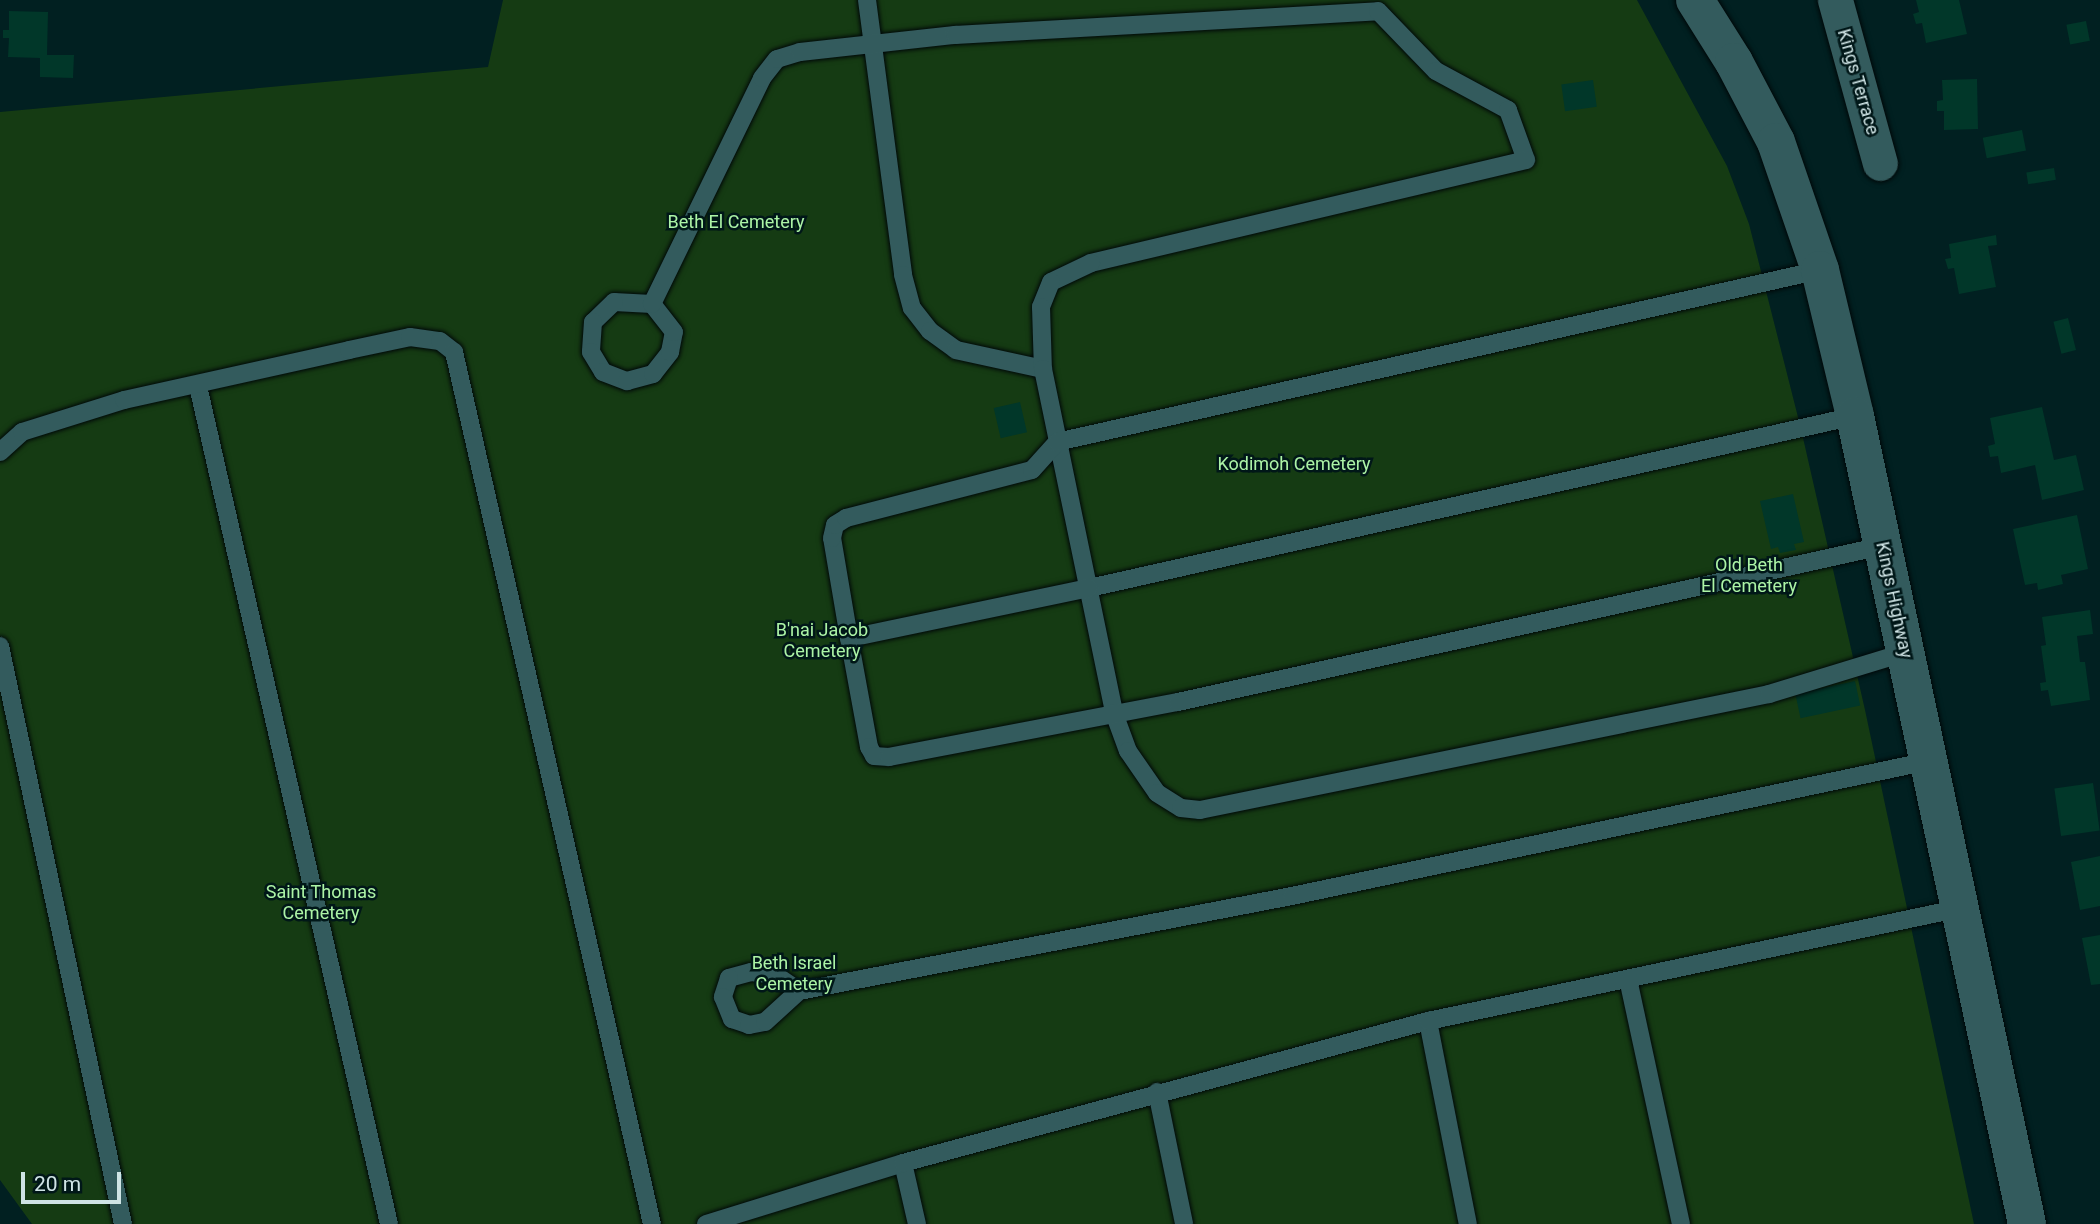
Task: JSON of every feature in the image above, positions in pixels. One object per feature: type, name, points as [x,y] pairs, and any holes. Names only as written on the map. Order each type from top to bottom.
[{"type":"main road","name":"Kings Highway","points":[[1695,0],[1734,62],[1776,142],[1820,270],[1855,416],[2027,1224]]},
{"type":"street","name":"Kings Terrace","points":[[1835,0],[1880,163]]},
{"type":"lane","points":[[867,0],[904,275],[912,308],[930,331],[956,349],[1043,369]]},
{"type":"lane","points":[[652,304],[762,78],[777,59],[800,52],[874,42],[1378,11],[1436,71],[1508,110],[1526,160],[1091,263],[1051,282],[1041,307],[1043,369],[1114,713],[1128,751],[1157,793],[1181,808],[1200,810],[1769,694],[1906,652]]},
{"type":"lane","points":[[1820,270],[1057,442],[1032,470],[846,518],[835,525],[832,538],[869,747],[874,756],[889,757],[1178,702],[1882,546]]},
{"type":"lane","points":[[614,302],[652,304],[674,332],[670,352],[653,374],[627,381],[603,372],[591,352],[593,322],[614,302]]},
{"type":"lane","points":[[0,452],[22,432],[124,400],[198,386],[410,337],[440,341],[454,352],[652,1224]]},
{"type":"lane","points":[[198,386],[389,1224]]},
{"type":"lane","points":[[849,638],[1855,416]]},
{"type":"lane","points":[[0,646],[122,1224]]},
{"type":"lane","points":[[799,991],[1293,897],[1929,761]]},
{"type":"lane","points":[[706,1224],[904,1163],[1157,1092],[1428,1021],[1961,908]]},
{"type":"lane","points":[[1628,979],[1681,1224]]},
{"type":"lane","points":[[1428,1021],[1468,1224]]},
{"type":"lane","points":[[1157,1092],[1184,1224]]},
{"type":"lane","points":[[904,1163],[916,1224]]},
{"type":"green space","points":[[503,0],[1637,0],[1727,166],[1749,224],[1801,429],[1865,710],[1974,1224],[32,1224],[0,1180],[0,112],[488,67]]},
{"type":"building","points":[[1916,0],[1959,0],[1967,34],[1926,43],[1922,23],[1916,24],[1913,14],[1919,12]]},
{"type":"building","points":[[9,11],[48,12],[47,55],[74,55],[73,78],[40,77],[40,58],[8,57],[9,38],[3,38],[3,30],[9,30]]},
{"type":"building","points":[[2086,21],[2090,41],[2070,44],[2066,25]]},
{"type":"building","points":[[1977,79],[1978,129],[1944,130],[1944,111],[1937,111],[1937,101],[1943,100],[1942,80]]},
{"type":"building","points":[[1593,80],[1597,107],[1565,111],[1561,84]]},
{"type":"building","points":[[2022,130],[2026,151],[1987,158],[1983,138]]},
{"type":"building","points":[[2054,168],[2056,180],[2028,184],[2026,172]]},
{"type":"building","points":[[1996,235],[1997,245],[1988,246],[1996,287],[1959,294],[1954,268],[1948,269],[1945,259],[1951,258],[1949,244]]},
{"type":"building","points":[[2068,318],[2076,350],[2061,354],[2053,322]]},
{"type":"building","points":[[1020,402],[1027,432],[1001,438],[994,408]]},
{"type":"building","points":[[2042,407],[2054,460],[2076,455],[2084,490],[2042,500],[2035,465],[2001,473],[1998,456],[1990,457],[1988,446],[1995,444],[1990,418]]},
{"type":"building","points":[[1793,494],[1804,542],[1794,544],[1796,550],[1780,553],[1778,547],[1771,549],[1760,501]]},
{"type":"building","points":[[2077,515],[2088,569],[2061,575],[2063,584],[2038,590],[2037,583],[2025,585],[2013,529]]},
{"type":"building","points":[[2090,610],[2093,634],[2077,636],[2080,662],[2085,662],[2090,700],[2051,706],[2048,690],[2041,691],[2040,683],[2046,682],[2041,646],[2046,645],[2042,617]]},
{"type":"building","points":[[1855,681],[1860,705],[1801,718],[1795,694]]},
{"type":"building","points":[[2093,783],[2100,831],[2061,836],[2054,788]]},
{"type":"building","points":[[2100,856],[2100,906],[2080,910],[2071,862]]},
{"type":"building","points":[[2100,935],[2100,984],[2091,985],[2082,938]]},
{"type":"park label","name":"Beth El Cemetery","points":[[736,222]]},
{"type":"park label","name":"Kodimoh Cemetery","points":[[1294,464]]},
{"type":"park label","name":"Old Beth El Cemetery","points":[[1749,576]]},
{"type":"park label","name":"B'nai Jacob Cemetery","points":[[822,641]]},
{"type":"park label","name":"Saint Thomas Cemetery","points":[[321,903]]},
{"type":"park label","name":"Beth Israel Cemetery","points":[[794,974]]}]
